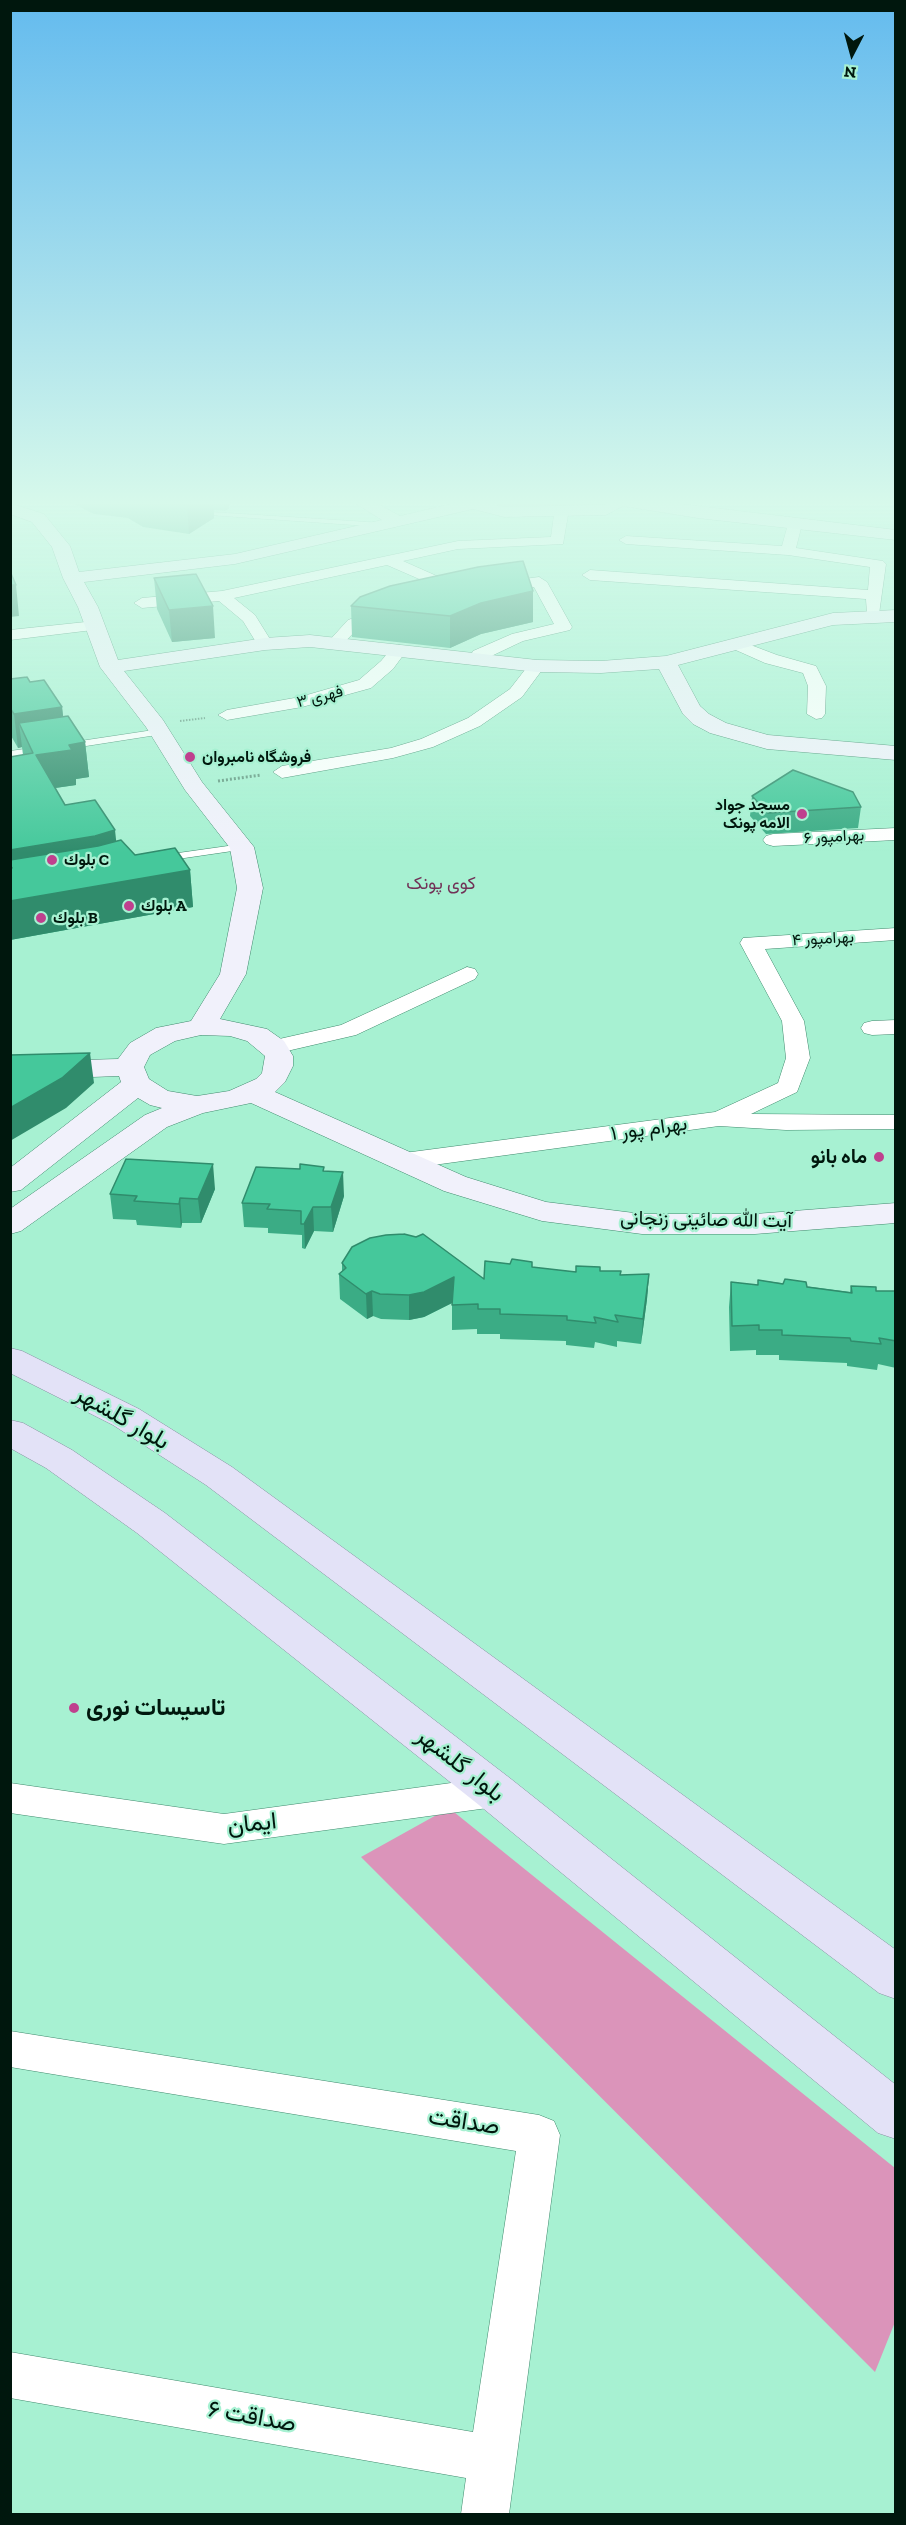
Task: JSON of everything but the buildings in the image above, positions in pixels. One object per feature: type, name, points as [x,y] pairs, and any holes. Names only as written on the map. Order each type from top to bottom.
[{"type":"main road","points":[[91,618],[110,667],[158,728],[193,785],[242,847],[250,888],[233,974],[201,1027]]},
{"type":"main road","points":[[110,667],[265,644],[310,641],[537,666],[601,668],[666,662],[798,626],[854,618]]},
{"type":"main road","points":[[666,662],[691,709],[701,719],[718,728],[767,742],[896,753]]},
{"type":"main road","points":[[10,1183],[111,1106],[133,1076],[133,1058],[152,1040],[183,1029],[231,1028],[257,1035],[274,1047],[279,1056],[279,1066],[266,1085],[236,1099],[197,1105],[156,1121],[10,1224]]},
{"type":"main road","points":[[10,1071],[133,1076],[160,1099],[197,1105]]},
{"type":"main road","name":"آیت الله صائینی زنجانی","points":[[253,1093],[455,1184],[542,1211],[642,1224],[755,1224],[896,1213]]},
{"type":"main road","name":"بلوار گلشهر","points":[[13,1358],[126,1418],[219,1476],[896,1978]]},
{"type":"main road","name":"بلوار گلشهر","points":[[10,1432],[59,1459],[151,1523],[887,2100]]},
{"type":"street","points":[[249,618],[265,644]]},
{"type":"street","points":[[335,643],[354,623],[370,618]]},
{"type":"street","points":[[479,655],[518,637],[564,627],[559,618]]},
{"type":"street","points":[[10,635],[95,627]]},
{"type":"street","points":[[735,644],[810,670],[817,686],[816,714]]},
{"type":"street","name":"فهری ۳","points":[[227,715],[302,702],[365,684],[387,665],[399,650]]},
{"type":"street","points":[[282,772],[393,753],[427,743],[474,722],[516,693],[537,666]]},
{"type":"street","name":"بهرامپور ۶","points":[[773,840],[896,834]]},
{"type":"street","name":"بهرامپور ۴","points":[[719,1119],[789,1087],[798,1058],[793,1021],[751,943],[896,934]]},
{"type":"street","points":[[274,1047],[348,1030],[467,974]]},
{"type":"street","points":[[872,1028],[896,1027]]},
{"type":"street","name":"بهرام پور ۱","points":[[404,1161],[719,1119],[786,1123],[896,1122]]},
{"type":"street","name":"ایمان","points":[[10,1797],[224,1829],[495,1792]]},
{"type":"street","name":"صداقت","points":[[10,2049],[539,2135],[485,2514]]},
{"type":"street","name":"صداقت ۶","points":[[10,2375],[493,2459]]},
{"type":"lane","points":[[10,754],[158,728]]},
{"type":"lane","points":[[149,864],[171,856],[242,847]]},
{"type":"path","points":[[158,728],[227,715]]},
{"type":"path","points":[[193,785],[282,772]]},
{"type":"shaded area","points":[[449,1808],[895,2168],[895,2322],[875,2372],[361,1857]]},
{"type":"place","name":"فروشگاه نامبروان","points":[[190,757]]},
{"type":"place","name":"مسجد جواد الامه پونک","points":[[802,814]]},
{"type":"place","name":"بلوك C","points":[[52,860]]},
{"type":"place","name":"بلوك A","points":[[129,906]]},
{"type":"place","name":"بلوك B","points":[[41,918]]},
{"type":"place","name":"ماه بانو","points":[[879,1157]]},
{"type":"place","name":"تاسیسات نوری","points":[[74,1708]]},
{"type":"district","name":"کوی پونک","points":[[441,884]]}]
